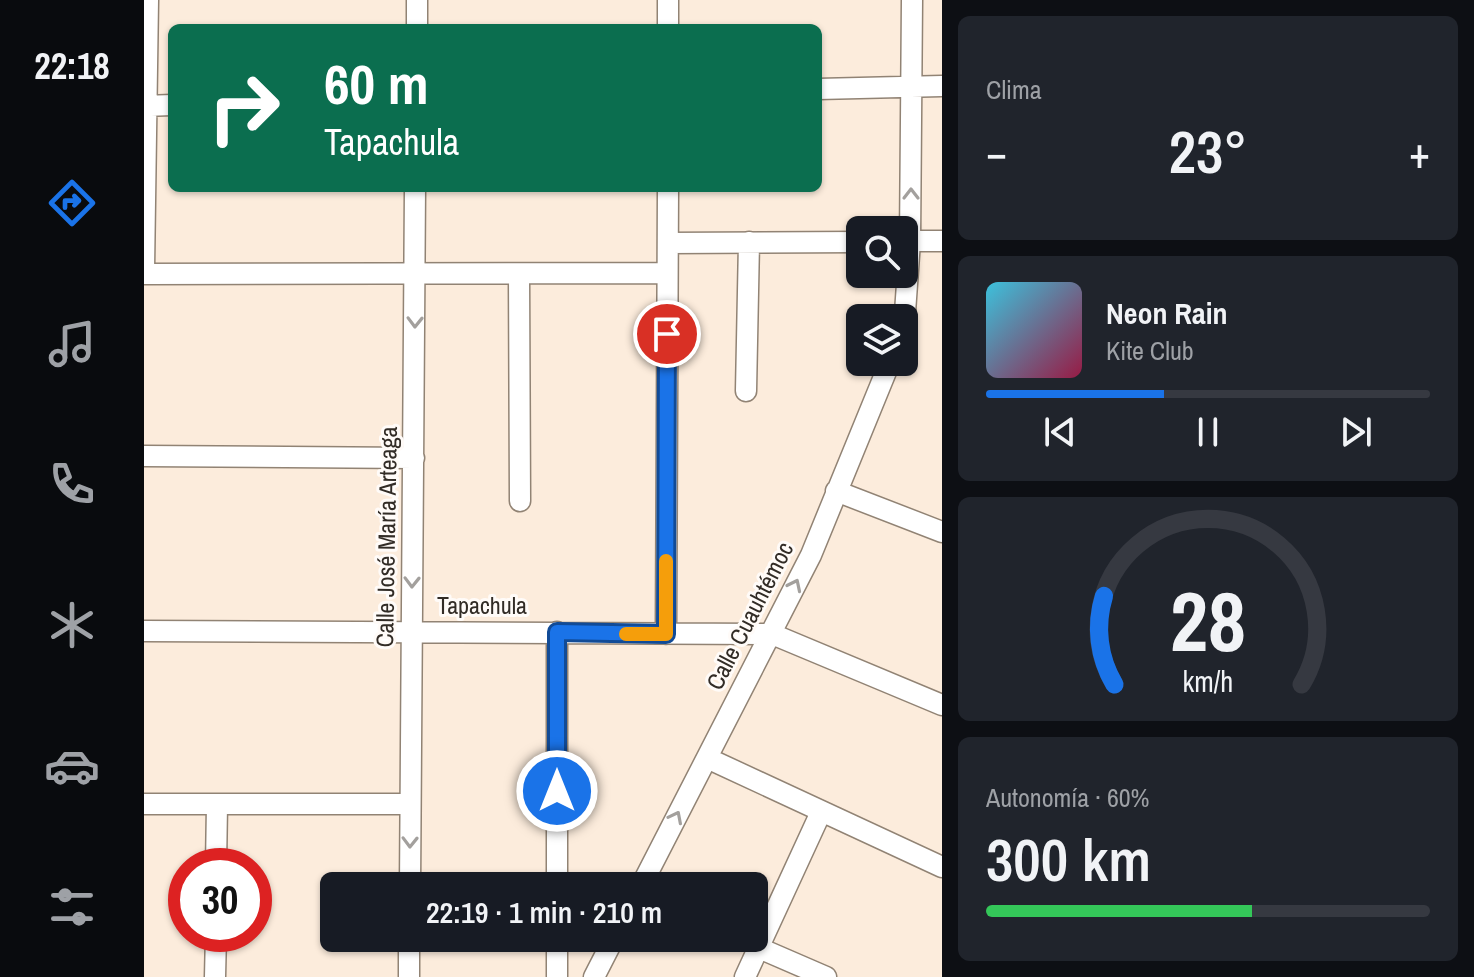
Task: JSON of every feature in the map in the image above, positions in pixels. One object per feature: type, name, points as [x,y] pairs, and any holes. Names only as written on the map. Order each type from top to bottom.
[{"type":"street","points":[[148,0],[144,272],[667,273]]},
{"type":"street","points":[[417,0],[417,24]]},
{"type":"street","points":[[668,0],[668,24]]},
{"type":"street","points":[[908,216],[912,0]]},
{"type":"street","points":[[822,89],[942,86]]},
{"type":"street","points":[[145,106],[168,105]]},
{"type":"street","name":"Calle José María Arteaga","points":[[410,872],[415,192]]},
{"type":"street","points":[[666,634],[668,192]]},
{"type":"street","points":[[918,241],[942,241]]},
{"type":"street","points":[[746,391],[749,242]]},
{"type":"street","points":[[668,243],[846,242]]},
{"type":"street","points":[[519,274],[520,501]]},
{"type":"street","name":"Calle Cuauhtémoc","points":[[648,872],[811,555],[884,376]]},
{"type":"street","points":[[144,456],[414,458]]},
{"type":"street","points":[[836,491],[942,532]]},
{"type":"street","name":"Tapachula","points":[[144,631],[772,634]]},
{"type":"street","points":[[557,632],[557,872]]},
{"type":"street","points":[[772,634],[942,705]]},
{"type":"street","points":[[707,758],[942,867]]},
{"type":"street","points":[[144,804],[410,804]]},
{"type":"street","points":[[216,848],[217,805]]},
{"type":"street","points":[[768,928],[821,812]]},
{"type":"street","points":[[215,977],[216,952]]},
{"type":"street","points":[[409,952],[409,977]]},
{"type":"street","points":[[557,952],[557,977]]},
{"type":"street","points":[[594,977],[607,952]]},
{"type":"street","points":[[745,977],[757,952]]},
{"type":"street","points":[[768,952],[826,977]]},
{"type":"slow traffic","points":[[626,634],[666,634],[666,561]]},
{"type":"route","points":[[557,791],[557,632],[666,634],[667,334]]}]
